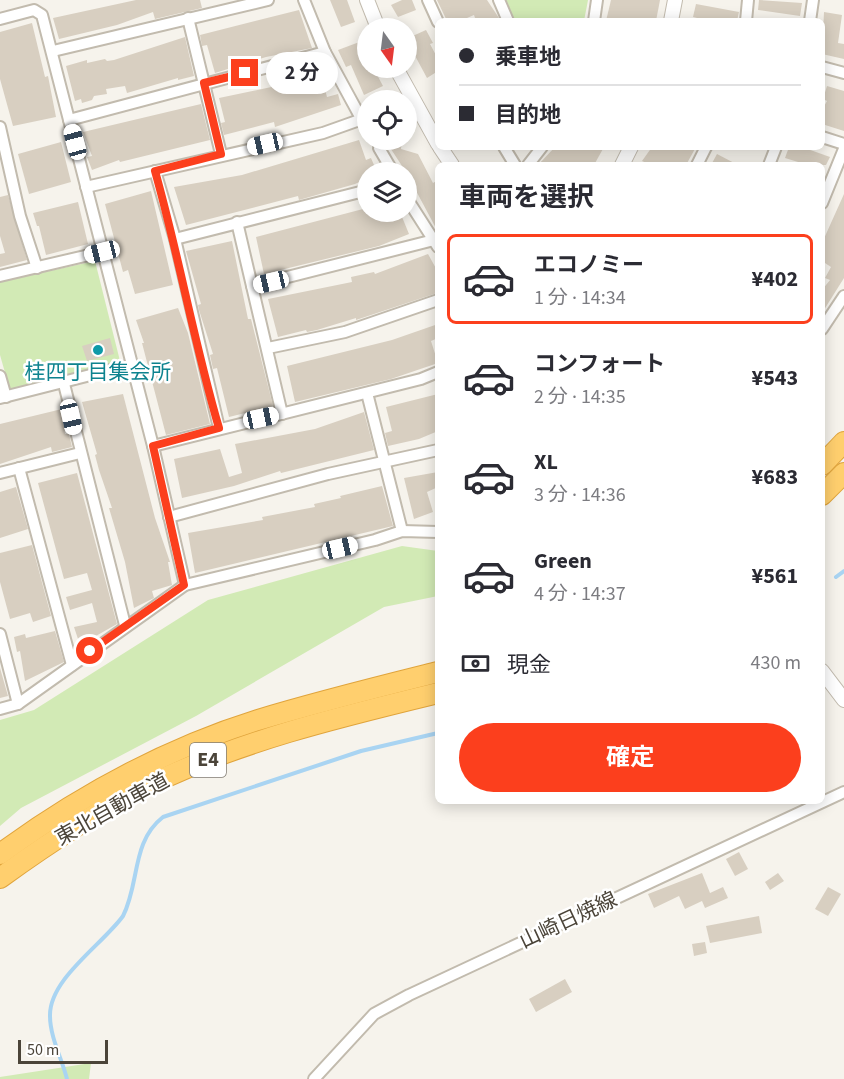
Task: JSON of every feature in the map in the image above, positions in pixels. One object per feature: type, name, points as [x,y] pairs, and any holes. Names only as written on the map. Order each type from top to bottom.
[{"type":"highway","points":[[825,462],[844,442]]},
{"type":"highway","points":[[825,492],[844,473]]},
{"type":"highway","name":"東北自動車道","points":[[0,854],[79,801],[200,741],[256,721],[435,673]]},
{"type":"highway","name":"東北自動車道","points":[[0,878],[91,817],[147,786],[208,760],[319,723],[435,694]]},
{"type":"street","points":[[53,51],[267,0]]},
{"type":"street","points":[[304,0],[325,52],[357,106]]},
{"type":"street","points":[[367,0],[374,18]]},
{"type":"street","points":[[428,0],[436,18]]},
{"type":"street","points":[[499,0],[507,18]]},
{"type":"street","points":[[594,18],[597,0]]},
{"type":"street","points":[[672,18],[675,0]]},
{"type":"street","points":[[746,18],[748,0]]},
{"type":"street","points":[[810,18],[813,0]]},
{"type":"street","points":[[0,19],[34,10],[42,15],[53,51],[130,365],[153,446],[184,585]]},
{"type":"street","points":[[188,18],[221,154]]},
{"type":"street","points":[[69,120],[325,52]]},
{"type":"street","points":[[825,67],[844,73]]},
{"type":"street","points":[[417,110],[433,127]]},
{"type":"street","points":[[86,187],[221,154],[323,133],[357,121]]},
{"type":"street","points":[[0,127],[20,216],[37,268]]},
{"type":"street","points":[[825,138],[844,144]]},
{"type":"street","points":[[825,196],[844,149]]},
{"type":"street","points":[[530,162],[540,150]]},
{"type":"street","points":[[155,171],[175,239],[207,387],[219,428]]},
{"type":"street","points":[[175,239],[357,193]]},
{"type":"street","points":[[417,214],[435,242]]},
{"type":"street","points":[[237,222],[282,414]]},
{"type":"street","points":[[252,286],[435,244]]},
{"type":"street","points":[[0,276],[102,252]]},
{"type":"street","points":[[825,325],[844,297]]},
{"type":"street","points":[[268,348],[345,332],[435,301]]},
{"type":"street","points":[[0,376],[3,397],[63,380],[130,365]]},
{"type":"street","points":[[153,446],[367,393],[435,373]]},
{"type":"street","points":[[63,380],[125,625]]},
{"type":"street","points":[[367,393],[402,531]]},
{"type":"street","points":[[169,517],[328,474],[435,451]]},
{"type":"street","points":[[0,473],[80,453]]},
{"type":"street","points":[[19,468],[72,665]]},
{"type":"street","points":[[0,709],[18,704],[125,625],[184,585],[375,540],[402,531],[435,532]]},
{"type":"street","points":[[0,634],[18,704]]},
{"type":"street","points":[[825,675],[844,700]]},
{"type":"street","name":"山崎日焼線","points":[[825,801],[844,792]]},
{"type":"street","name":"山崎日焼線","points":[[314,1079],[374,1014],[409,995],[818,804]]},
{"type":"green space","points":[[506,0],[588,0],[585,18],[514,18]]},
{"type":"green space","points":[[95,261],[120,361],[10,390],[0,355],[0,282]]},
{"type":"green space","points":[[402,546],[435,551],[435,597],[384,607],[196,716],[21,808],[0,826],[0,720],[34,710],[208,600]]},
{"type":"green space","points":[[91,1063],[89,1079],[0,1079],[0,1077]]},
{"type":"building","points":[[136,0],[200,0],[202,8],[155,19],[153,12],[117,25],[59,39],[53,18]]},
{"type":"building","points":[[330,0],[347,0],[355,22],[341,27]]},
{"type":"building","points":[[402,0],[412,0],[416,10],[398,17],[391,5]]},
{"type":"building","points":[[437,0],[487,0],[499,18],[475,18],[474,15],[467,18],[446,18]]},
{"type":"building","points":[[611,0],[660,0],[657,18],[607,18]]},
{"type":"building","points":[[759,0],[802,3],[800,16],[758,10]]},
{"type":"building","points":[[696,4],[739,12],[738,18],[693,17]]},
{"type":"building","points":[[299,10],[312,48],[266,57],[215,73],[207,45],[202,46],[200,35]]},
{"type":"building","points":[[824,12],[842,15],[838,43],[844,44],[844,59],[825,55]]},
{"type":"building","points":[[32,23],[45,77],[48,76],[56,117],[13,126],[0,79],[0,32]]},
{"type":"building","points":[[426,30],[433,43],[430,44],[435,53],[435,73],[427,78],[417,59],[417,34]]},
{"type":"building","points":[[185,37],[194,76],[178,80],[178,78],[127,93],[125,86],[106,89],[107,94],[94,96],[92,100],[82,103],[81,99],[75,101],[66,66],[87,60],[87,63],[105,59],[114,60]]},
{"type":"building","points":[[357,43],[357,78],[379,78],[383,86],[375,90],[362,90],[351,65],[346,67],[338,50]]},
{"type":"building","points":[[320,71],[327,97],[338,94],[341,105],[275,127],[274,122],[224,135],[221,123],[225,122],[219,98],[276,86]]},
{"type":"building","points":[[827,86],[844,91],[844,131],[825,125],[827,101],[825,92]]},
{"type":"building","points":[[201,104],[210,140],[120,162],[119,160],[92,170],[87,157],[92,156],[83,132]]},
{"type":"building","points":[[357,141],[357,150],[362,150],[366,160],[371,158],[373,162],[357,162],[357,183],[355,184],[299,200],[298,196],[186,225],[174,187],[242,175]]},
{"type":"building","points":[[61,142],[71,182],[29,194],[18,154]]},
{"type":"building","points":[[392,150],[404,150],[418,154],[433,183],[435,182],[435,226],[417,193],[417,162],[399,162]]},
{"type":"building","points":[[552,150],[602,150],[596,162],[541,162]]},
{"type":"building","points":[[650,150],[694,150],[688,162],[642,161]]},
{"type":"building","points":[[788,150],[810,150],[830,157],[826,165],[825,162],[798,162],[785,158]]},
{"type":"building","points":[[717,154],[732,162],[713,162]]},
{"type":"building","points":[[151,191],[173,285],[135,294],[128,270],[123,272],[105,204]]},
{"type":"building","points":[[844,194],[844,278],[825,308],[825,286],[830,280],[825,278],[831,267],[825,263],[825,236]]},
{"type":"building","points":[[8,195],[27,260],[0,267],[0,254],[5,253],[0,236],[0,197]]},
{"type":"building","points":[[78,202],[88,244],[46,255],[39,226],[37,226],[33,213]]},
{"type":"building","points":[[357,211],[357,222],[404,222],[409,234],[379,246],[264,274],[256,237]]},
{"type":"building","points":[[232,241],[248,319],[251,319],[273,406],[229,417],[217,368],[213,369],[210,355],[213,354],[199,310],[198,305],[201,304],[186,251]]},
{"type":"building","points":[[428,254],[435,267],[435,294],[356,320],[356,318],[317,330],[307,332],[306,330],[278,337],[268,299],[352,282],[351,277],[374,272],[375,274]]},
{"type":"building","points":[[178,308],[188,333],[210,424],[166,435],[142,343],[144,343],[136,320]]},
{"type":"building","points":[[435,325],[435,339],[431,341],[435,364],[391,379],[295,402],[287,366],[392,340]]},
{"type":"building","name":"桂四丁目集会所","points":[[110,338],[114,354],[87,361],[82,346]]},
{"type":"building","points":[[123,394],[155,518],[170,562],[168,562],[172,585],[152,591],[154,598],[134,608],[125,562],[109,508],[112,508],[99,470],[95,455],[97,454],[82,402]]},
{"type":"building","points":[[435,395],[435,432],[419,439],[388,446],[385,433],[392,431],[386,407]]},
{"type":"building","points":[[62,409],[65,434],[69,434],[72,447],[52,452],[51,447],[0,464],[0,424]]},
{"type":"building","points":[[364,412],[374,450],[281,473],[280,471],[234,486],[182,498],[174,459],[220,449],[229,477],[242,473],[235,444],[315,429]]},
{"type":"building","points":[[77,473],[117,624],[80,645],[74,627],[97,622],[92,603],[70,610],[66,597],[92,590],[87,573],[64,579],[38,483]]},
{"type":"building","points":[[435,473],[435,488],[427,492],[433,512],[414,519],[404,478]]},
{"type":"building","points":[[382,486],[393,526],[195,573],[188,533],[263,520],[262,517],[315,507],[314,504]]},
{"type":"building","points":[[16,487],[28,529],[0,538],[0,492]]},
{"type":"building","points":[[32,545],[51,616],[33,622],[30,613],[10,619],[0,582],[0,553]]},
{"type":"building","points":[[55,631],[64,662],[25,681],[20,651],[17,652],[14,637],[25,634],[26,638]]},
{"type":"building","points":[[0,668],[8,696],[0,698]]},
{"type":"building","points":[[739,852],[748,869],[735,876],[726,859]]},
{"type":"building","points":[[702,873],[710,893],[723,887],[728,898],[705,908],[702,901],[685,909],[679,896],[654,908],[648,894]]},
{"type":"building","points":[[778,873],[784,881],[770,890],[765,882]]},
{"type":"building","points":[[828,887],[841,894],[828,916],[815,909]]},
{"type":"building","points":[[759,916],[762,933],[710,943],[706,926]]},
{"type":"building","points":[[705,942],[707,953],[694,956],[692,944]]},
{"type":"building","points":[[565,979],[572,992],[536,1012],[529,999]]},
{"type":"waterway","points":[[836,577],[844,571]]},
{"type":"waterway","points":[[67,1079],[52,1032],[50,1016],[52,1002],[67,975],[123,916],[146,838],[163,817],[361,751],[435,734]]},
{"type":"place","name":"桂四丁目集会所","points":[[98,350]]},
{"type":"route","points":[[90,651],[184,585],[153,446],[219,428],[207,387],[175,239],[155,171],[221,154],[204,83],[245,73]]}]
